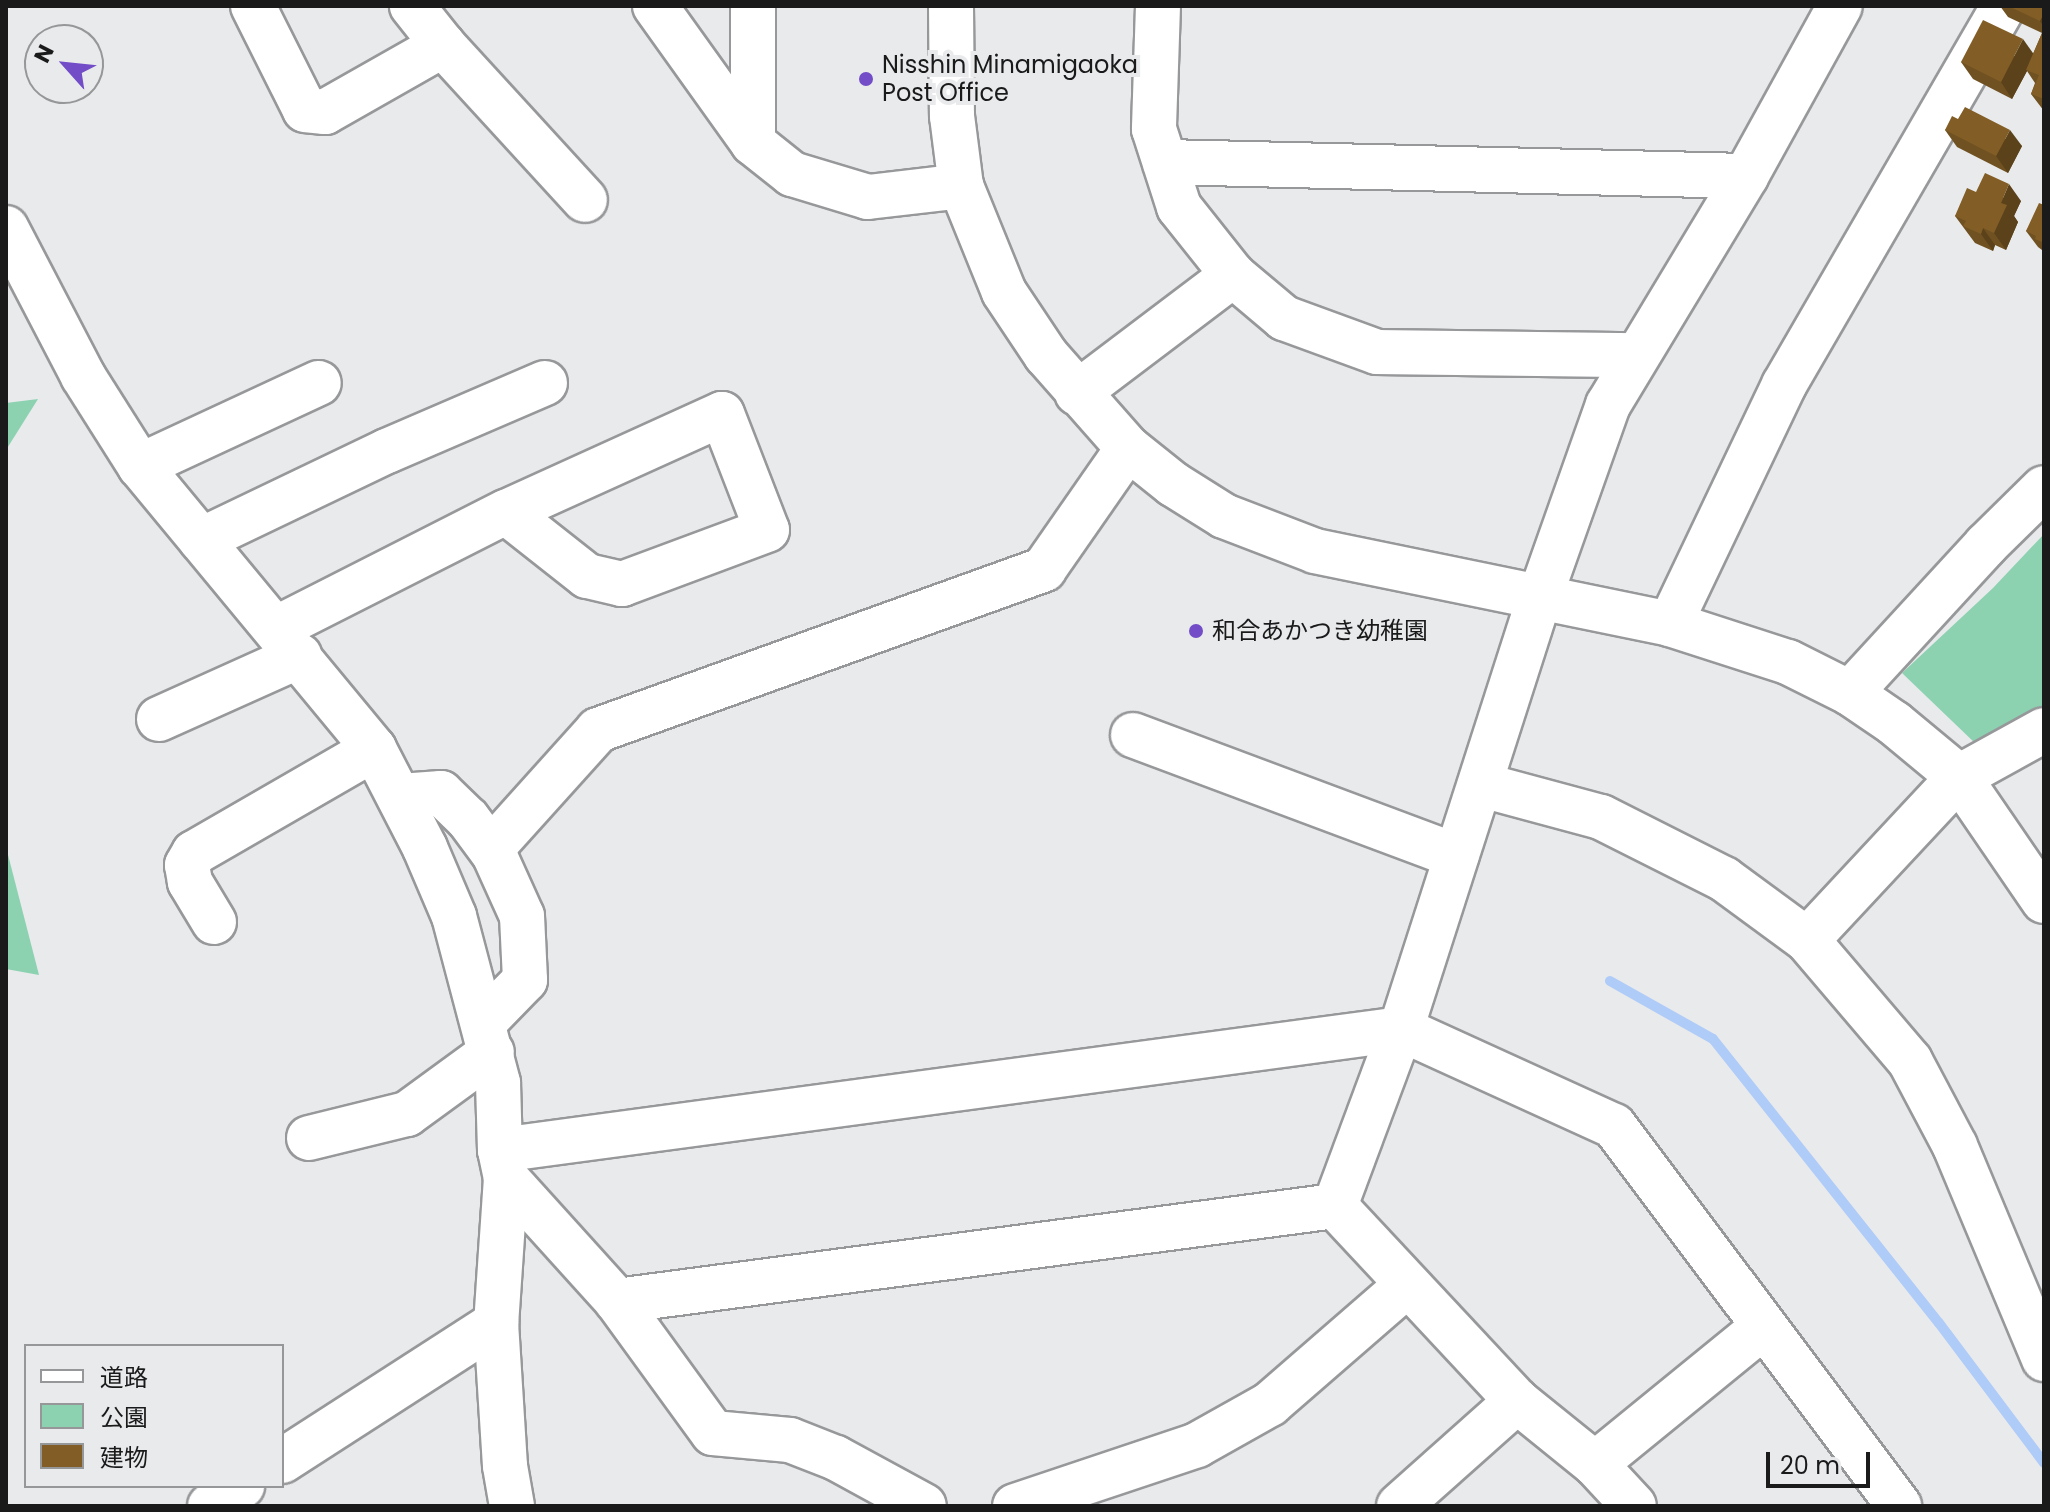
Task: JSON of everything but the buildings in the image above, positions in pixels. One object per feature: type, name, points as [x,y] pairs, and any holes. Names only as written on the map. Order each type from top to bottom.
[{"type":"street","points":[[253,6],[305,110],[325,112],[443,45]]},
{"type":"street","points":[[412,6],[443,45],[585,200]]},
{"type":"street","points":[[655,6],[753,143],[792,174],[868,197],[961,186]]},
{"type":"street","points":[[753,6],[753,143]]},
{"type":"street","points":[[951,6],[952,116],[961,186],[1004,292],[1046,355],[1128,448],[1173,484],[1224,516],[1315,551],[1670,624],[1788,662],[1850,693],[1894,723],[1959,777],[2044,901]]},
{"type":"street","points":[[1158,6],[1154,129],[1179,207],[1233,275],[1284,318],[1377,352],[1637,355]]},
{"type":"street","points":[[1335,1206],[1401,1029],[1540,597],[1608,405],[1746,176],[1840,6]]},
{"type":"street","points":[[1670,624],[1784,385],[2004,6]]},
{"type":"street","points":[[1165,162],[1746,176]]},
{"type":"street","points":[[6,228],[83,376],[140,466],[374,749],[400,796],[454,916],[498,1083],[503,1164],[496,1323],[505,1466],[512,1506]]},
{"type":"street","points":[[1077,393],[1233,275]]},
{"type":"street","points":[[140,466],[319,383]]},
{"type":"street","points":[[201,540],[387,451],[545,383]]},
{"type":"street","points":[[159,719],[506,512],[722,414],[767,530],[622,584],[587,576],[506,512]]},
{"type":"street","points":[[491,849],[598,730],[1044,569],[1128,448]]},
{"type":"street","points":[[1850,693],[1986,545],[2044,488]]},
{"type":"street","points":[[1807,940],[1959,777],[2044,730]]},
{"type":"street","points":[[1133,735],[1456,856]]},
{"type":"street","points":[[214,922],[190,882],[187,865],[194,853],[374,749]]},
{"type":"street","points":[[1482,785],[1601,817],[1724,879],[1807,940],[1910,1061],[1955,1146],[2044,1359]]},
{"type":"street","points":[[309,1138],[407,1114],[488,1036],[525,980],[522,916],[491,849],[468,819],[441,793],[400,796]]},
{"type":"street","points":[[503,1164],[1401,1029],[1614,1126],[1899,1506]]},
{"type":"street","points":[[503,1164],[617,1301],[713,1433],[790,1440],[836,1458],[924,1506]]},
{"type":"street","points":[[1335,1206],[1517,1401],[1595,1464],[1634,1506]]},
{"type":"street","points":[[617,1301],[1335,1206]]},
{"type":"street","points":[[1015,1506],[1197,1445],[1270,1404],[1407,1285]]},
{"type":"street","points":[[284,1460],[496,1323]]},
{"type":"street","points":[[1595,1464],[1764,1326]]},
{"type":"street","points":[[1399,1506],[1517,1401]]},
{"type":"street","points":[[210,1506],[239,1488]]},
{"type":"green space","points":[[38,399],[6,450],[6,403]]},
{"type":"green space","points":[[2044,534],[2044,707],[1977,745],[1902,673],[1993,588]]},
{"type":"green space","points":[[6,847],[39,975],[6,969]]},
{"type":"waterway","points":[[1610,981],[1713,1039],[1939,1323],[2044,1463]]},
{"type":"place","name":"Nisshin Minamigaoka Post Office","points":[[866,79]]},
{"type":"place","name":"和合あかつき幼稚園","points":[[1196,631]]}]
